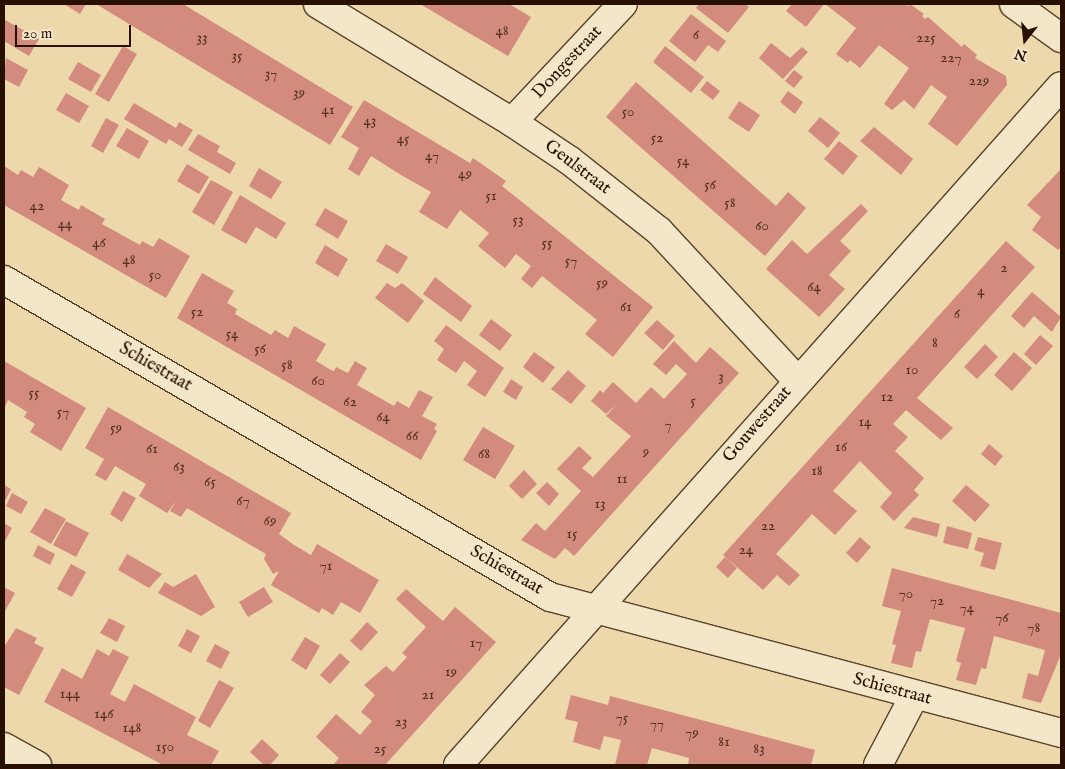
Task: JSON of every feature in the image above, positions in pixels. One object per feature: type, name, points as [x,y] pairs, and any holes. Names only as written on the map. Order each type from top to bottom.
[{"type":"street","name":"Geulstraat","points":[[318,4],[512,122],[569,160],[659,231],[797,380]]},
{"type":"street","name":"Dongestraat","points":[[512,122],[623,4]]},
{"type":"street","points":[[1014,4],[1061,38]]},
{"type":"street","name":"Gouwestraat","points":[[458,765],[797,380],[1061,86]]},
{"type":"street","name":"Schiestraat","points":[[4,280],[550,597],[914,696],[1061,733]]},
{"type":"street","points":[[878,765],[914,696]]},
{"type":"street","points":[[4,747],[37,765]]},
{"type":"building","points":[[64,4],[86,4],[80,14]]},
{"type":"building","points":[[96,4],[183,4],[353,107],[330,145]]},
{"type":"building","points":[[420,4],[509,4],[531,17],[508,56]]},
{"type":"building","points":[[699,4],[745,4],[749,7],[728,33],[696,8]]},
{"type":"building","points":[[792,4],[824,4],[806,27],[786,11]]},
{"type":"building","points":[[825,4],[904,4],[908,6],[910,4],[924,14],[922,16],[925,19],[928,17],[962,47],[964,44],[977,55],[975,58],[1006,76],[1007,85],[957,146],[928,124],[947,97],[931,85],[914,109],[904,100],[892,110],[884,104],[909,68],[879,45],[860,68],[850,60],[848,63],[836,54],[856,28]]},
{"type":"building","points":[[691,14],[726,41],[718,52],[708,45],[695,62],[669,41]]},
{"type":"building","points":[[5,20],[39,39],[29,56],[4,41]]},
{"type":"building","points":[[771,43],[790,58],[802,47],[808,52],[783,79],[759,58]]},
{"type":"building","points":[[123,46],[137,54],[109,102],[95,94]]},
{"type":"building","points":[[665,46],[704,77],[691,93],[653,62]]},
{"type":"building","points":[[6,58],[28,70],[19,87],[4,79]]},
{"type":"building","points":[[78,62],[101,75],[91,92],[68,79]]},
{"type":"building","points":[[794,70],[803,77],[794,88],[785,81]]},
{"type":"building","points":[[707,81],[720,91],[713,100],[700,90]]},
{"type":"building","points":[[636,82],[776,206],[788,192],[806,208],[765,256],[606,117]]},
{"type":"building","points":[[788,91],[803,102],[795,114],[780,102]]},
{"type":"building","points":[[66,93],[89,106],[79,123],[56,110]]},
{"type":"building","points":[[364,100],[470,163],[473,158],[506,181],[502,186],[653,307],[613,357],[585,334],[597,320],[542,276],[532,288],[521,279],[531,266],[516,254],[505,268],[478,246],[489,233],[460,210],[447,229],[419,212],[431,192],[371,156],[359,176],[348,169],[359,148],[341,137]]},
{"type":"building","points":[[739,101],[760,115],[749,132],[728,118]]},
{"type":"building","points":[[134,103],[176,128],[179,122],[193,130],[182,147],[169,139],[166,144],[124,119]]},
{"type":"building","points":[[820,117],[840,133],[828,148],[808,131]]},
{"type":"building","points":[[106,118],[119,125],[103,153],[91,146]]},
{"type":"building","points":[[874,127],[913,159],[901,175],[860,141]]},
{"type":"building","points":[[127,128],[149,141],[139,159],[116,146]]},
{"type":"building","points":[[198,134],[220,146],[217,152],[236,163],[230,174],[188,150]]},
{"type":"building","points":[[839,141],[858,156],[843,175],[824,159]]},
{"type":"building","points":[[187,164],[209,177],[199,194],[177,181]]},
{"type":"building","points":[[4,166],[18,175],[21,170],[33,177],[39,167],[69,185],[61,200],[79,210],[81,205],[105,219],[102,224],[140,245],[142,241],[153,247],[159,238],[190,256],[166,298],[4,205]]},
{"type":"building","points":[[259,168],[282,182],[271,199],[249,186]]},
{"type":"building","points":[[1061,169],[1061,247],[1058,250],[1032,230],[1041,217],[1027,205]]},
{"type":"building","points":[[211,180],[233,192],[214,225],[192,212]]},
{"type":"building","points":[[240,195],[286,223],[276,239],[256,227],[246,244],[221,230]]},
{"type":"building","points":[[861,204],[868,211],[840,241],[851,251],[829,275],[845,289],[819,317],[766,269],[792,240],[807,254]]},
{"type":"building","points":[[325,208],[348,221],[338,239],[315,225]]},
{"type":"building","points":[[1006,241],[1035,267],[917,398],[953,428],[941,440],[906,410],[893,424],[908,437],[895,451],[924,478],[914,490],[919,495],[894,521],[880,507],[892,493],[860,461],[833,491],[857,511],[835,535],[812,514],[776,554],[800,575],[789,586],[777,575],[763,590],[723,555]]},
{"type":"building","points":[[386,244],[408,257],[398,274],[376,261]]},
{"type":"building","points":[[325,245],[348,259],[338,277],[315,263]]},
{"type":"building","points":[[202,273],[234,291],[227,303],[237,309],[235,314],[271,335],[275,330],[288,338],[294,326],[326,344],[316,361],[331,370],[334,371],[336,367],[348,373],[355,361],[367,368],[357,385],[394,406],[397,401],[409,408],[419,390],[433,397],[422,416],[437,424],[434,429],[437,431],[421,460],[177,318]]},
{"type":"building","points":[[435,277],[472,306],[461,322],[423,294]]},
{"type":"building","points":[[387,283],[395,288],[402,283],[424,301],[408,323],[375,298]]},
{"type":"building","points":[[1032,292],[1061,317],[1052,332],[1034,316],[1024,328],[1011,316]]},
{"type":"building","points":[[491,319],[512,335],[500,351],[479,335]]},
{"type":"building","points":[[657,320],[675,336],[663,350],[644,333]]},
{"type":"building","points":[[446,325],[504,368],[485,397],[467,385],[477,371],[464,361],[456,373],[437,360],[444,349],[434,341]]},
{"type":"building","points":[[1040,335],[1053,346],[1036,365],[1024,354]]},
{"type":"building","points":[[674,341],[696,363],[710,347],[739,373],[574,556],[565,548],[555,559],[521,540],[536,523],[545,531],[581,491],[557,469],[579,446],[592,458],[582,468],[593,477],[631,436],[606,416],[616,405],[606,414],[591,401],[600,390],[603,393],[613,382],[636,403],[651,387],[664,399],[687,374],[676,364],[666,375],[653,364]]},
{"type":"building","points":[[985,344],[998,357],[977,379],[964,367]]},
{"type":"building","points":[[534,352],[555,367],[543,383],[523,367]]},
{"type":"building","points":[[1014,352],[1032,368],[1012,391],[994,375]]},
{"type":"building","points":[[4,361],[86,408],[61,451],[30,432],[35,424],[24,417],[27,412],[8,400],[4,409]]},
{"type":"building","points":[[568,370],[586,386],[571,404],[551,389]]},
{"type":"building","points":[[511,379],[523,387],[516,400],[503,392]]},
{"type":"building","points":[[108,407],[291,513],[279,534],[294,545],[311,555],[317,544],[379,580],[360,613],[341,602],[333,615],[322,608],[319,613],[271,585],[279,571],[273,574],[264,559],[266,554],[187,508],[181,517],[170,511],[176,501],[167,513],[139,496],[146,484],[115,466],[106,481],[95,475],[104,459],[85,448]]},
{"type":"building","points":[[483,427],[515,446],[495,479],[463,460]]},
{"type":"building","points":[[989,444],[1003,456],[995,466],[981,454]]},
{"type":"building","points":[[524,470],[537,484],[522,499],[509,486]]},
{"type":"building","points":[[547,482],[559,494],[549,506],[536,493]]},
{"type":"building","points":[[4,485],[11,489],[4,503]]},
{"type":"building","points":[[966,485],[990,505],[975,522],[952,501]]},
{"type":"building","points":[[123,491],[136,498],[122,522],[110,514]]},
{"type":"building","points":[[12,493],[28,502],[21,514],[6,506]]},
{"type":"building","points":[[45,508],[66,519],[51,544],[30,532]]},
{"type":"building","points":[[913,517],[940,524],[937,537],[904,528]]},
{"type":"building","points":[[66,521],[89,533],[76,557],[53,545]]},
{"type":"building","points":[[4,523],[12,528],[4,543]]},
{"type":"building","points":[[947,526],[972,533],[968,549],[943,543]]},
{"type":"building","points":[[860,537],[871,547],[857,563],[846,553]]},
{"type":"building","points":[[978,537],[1002,543],[995,570],[980,566],[984,553],[974,550]]},
{"type":"building","points":[[38,545],[55,554],[50,565],[33,556]]},
{"type":"building","points":[[127,554],[162,574],[149,588],[118,570]]},
{"type":"building","points":[[725,557],[737,568],[728,578],[716,567]]},
{"type":"building","points":[[71,564],[86,572],[72,597],[57,589]]},
{"type":"building","points":[[892,568],[1061,613],[1061,654],[1041,703],[1022,698],[1028,673],[1038,676],[1045,650],[994,636],[986,669],[981,668],[976,685],[956,680],[961,663],[956,661],[965,628],[930,619],[921,652],[916,651],[912,668],[891,663],[896,645],[892,644],[901,611],[882,606]]},
{"type":"building","points":[[196,574],[215,607],[201,616],[158,593],[165,582],[173,587]]},
{"type":"building","points":[[4,587],[15,593],[4,613]]},
{"type":"building","points":[[264,587],[273,602],[248,617],[239,602]]},
{"type":"building","points":[[406,589],[443,621],[455,607],[496,642],[385,765],[333,765],[339,758],[316,737],[336,714],[360,735],[372,721],[361,712],[375,695],[364,685],[386,666],[393,672],[407,657],[402,653],[426,627],[396,599]]},
{"type":"building","points":[[109,618],[125,626],[117,642],[100,633]]},
{"type":"building","points":[[367,622],[378,632],[361,651],[350,641]]},
{"type":"building","points":[[16,628],[37,638],[34,643],[44,648],[19,695],[4,687],[4,647]]},
{"type":"building","points":[[187,629],[200,636],[191,653],[178,646]]},
{"type":"building","points":[[305,637],[320,646],[306,670],[291,660]]},
{"type":"building","points":[[215,644],[230,652],[221,669],[206,661]]},
{"type":"building","points":[[97,649],[109,656],[113,649],[129,657],[110,694],[125,702],[134,684],[196,717],[187,735],[219,751],[211,765],[163,765],[44,702],[62,668],[82,679]]},
{"type":"building","points":[[340,653],[350,662],[330,684],[320,675]]},
{"type":"building","points":[[219,680],[234,688],[210,728],[198,721]]},
{"type":"building","points":[[571,695],[608,705],[610,696],[815,750],[811,765],[688,765],[689,758],[652,748],[647,765],[615,765],[621,740],[604,736],[600,750],[573,742],[578,722],[565,719]]},
{"type":"building","points":[[262,739],[279,755],[270,765],[264,765],[250,752]]}]
